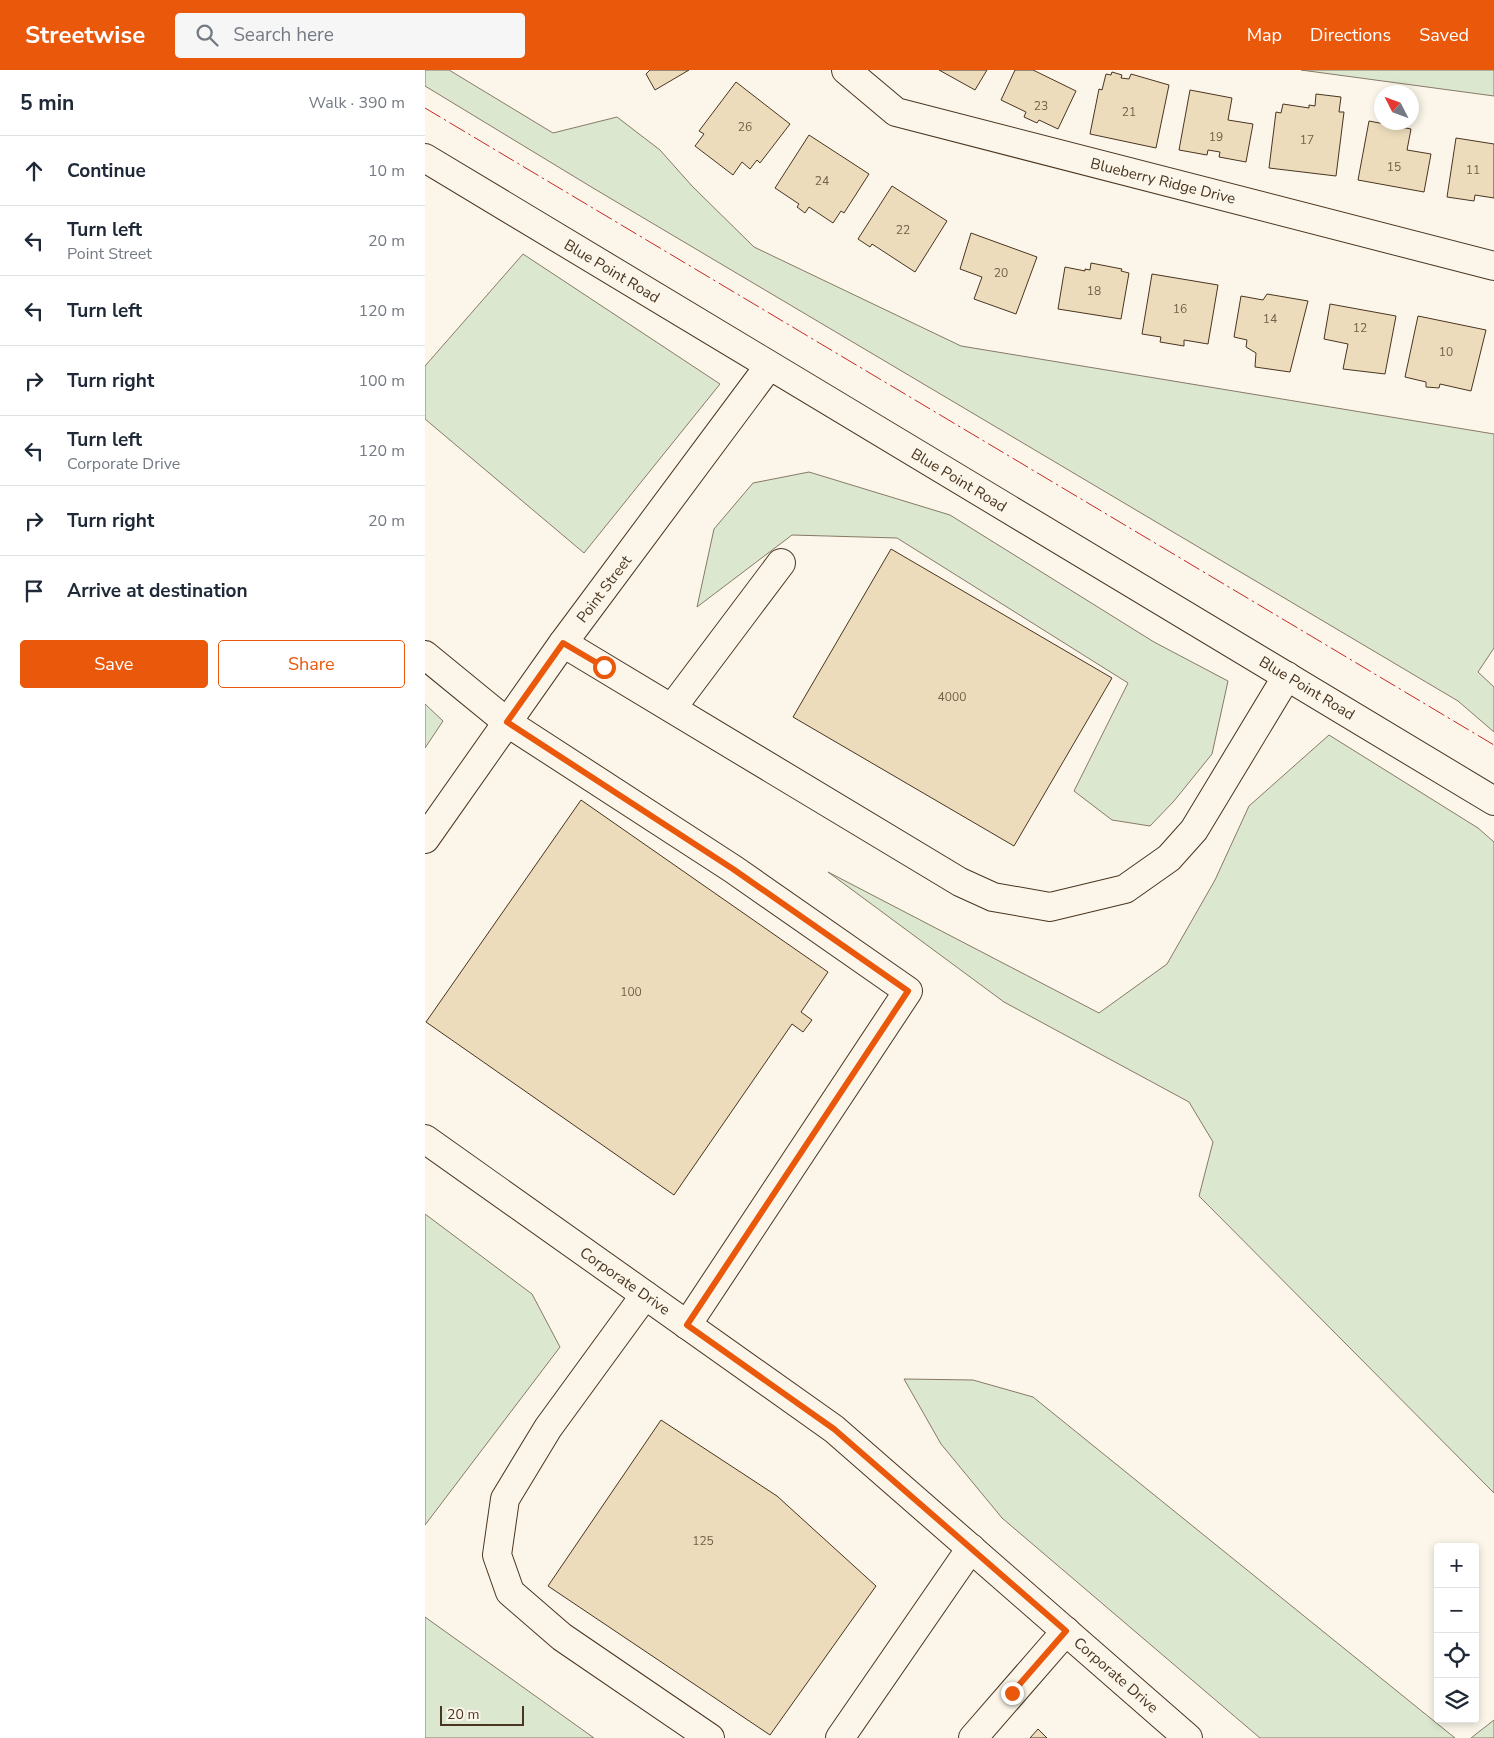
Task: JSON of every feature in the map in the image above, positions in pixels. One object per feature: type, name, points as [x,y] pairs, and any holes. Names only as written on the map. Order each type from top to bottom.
[{"type":"street","name":"Blueberry Ridge Drive","points":[[846,70],[897,112],[1494,266]]},
{"type":"street","name":"Blue Point Road","points":[[425,158],[1494,801]]},
{"type":"street","name":"Point Street","points":[[425,838],[563,643],[769,366]]},
{"type":"street","points":[[672,708],[781,563]]},
{"type":"street","points":[[563,643],[960,882],[993,897],[1050,908],[1125,889],[1169,858],[1194,830],[1287,676]]},
{"type":"street","points":[[425,655],[507,722],[733,869],[908,991],[687,1325]]},
{"type":"street","name":"Corporate Drive","points":[[425,1139],[834,1429],[1189,1738]]},
{"type":"street","points":[[645,1295],[548,1428],[505,1499],[497,1555],[509,1592],[562,1637],[710,1738]]},
{"type":"street","points":[[840,1738],[971,1548]]},
{"type":"street","points":[[973,1738],[1066,1631]]},
{"type":"green space","points":[[425,70],[449,70],[553,133],[617,117],[660,150],[692,186],[754,247],[961,346],[1494,434],[1494,648],[1478,672],[1494,687],[1494,732],[1458,701],[593,188],[425,86]]},
{"type":"green space","points":[[1301,70],[1494,70],[1494,96]]},
{"type":"green space","points":[[523,254],[720,384],[584,553],[425,419],[425,366]]},
{"type":"green space","points":[[809,472],[950,515],[1154,642],[1228,681],[1212,754],[1174,801],[1150,826],[1112,820],[1074,791],[1128,683],[897,538],[792,535],[697,607],[714,529],[753,483]]},
{"type":"green space","points":[[425,704],[443,721],[425,748]]},
{"type":"green space","points":[[1329,735],[1478,828],[1494,842],[1494,1493],[1199,1196],[1213,1142],[1189,1102],[1004,1002],[828,872],[1099,1013],[1167,964],[1215,880],[1249,806]]},
{"type":"green space","points":[[425,1214],[532,1294],[560,1347],[425,1525]]},
{"type":"green space","points":[[904,1379],[973,1380],[1033,1397],[1434,1721],[1434,1723],[1455,1738],[1260,1738],[1002,1518],[941,1444]]},
{"type":"green space","points":[[425,1617],[594,1738],[425,1738]]},
{"type":"green space","points":[[1494,1720],[1494,1738],[1471,1738]]},
{"type":"building","points":[[650,70],[689,70],[655,90],[646,74]]},
{"type":"building","points":[[939,70],[987,70],[975,90]]},
{"type":"building","points":[[1015,70],[1033,70],[1076,91],[1058,129],[1039,120],[1037,123],[1024,117],[1026,112],[1001,100]]},
{"type":"building","points":[[1112,72],[1122,75],[1121,78],[1129,79],[1131,74],[1169,85],[1156,148],[1090,134],[1099,89],[1102,90],[1106,74],[1111,75]]},
{"type":"building","points":[[736,82],[790,124],[760,163],[757,160],[750,169],[742,162],[733,175],[695,146],[704,134],[699,131]]},
{"type":"building","points":[[1190,90],[1232,98],[1228,120],[1253,124],[1246,162],[1219,157],[1220,152],[1208,150],[1207,155],[1179,150]]},
{"type":"building","points":[[1316,94],[1341,97],[1339,112],[1344,112],[1336,176],[1269,168],[1276,112],[1281,113],[1283,104],[1309,108],[1309,105],[1315,106]]},
{"type":"building","points":[[1369,121],[1374,122],[1374,130],[1411,130],[1407,150],[1431,154],[1424,192],[1358,180]]},
{"type":"building","points":[[809,135],[869,174],[844,213],[841,211],[833,223],[809,207],[805,213],[797,207],[799,204],[775,188]]},
{"type":"building","points":[[1456,138],[1494,144],[1494,198],[1475,195],[1474,201],[1447,197]]},
{"type":"building","points":[[892,186],[947,221],[915,272],[872,244],[870,247],[858,239]]},
{"type":"building","points":[[971,233],[1037,257],[1016,314],[974,299],[982,277],[960,269]]},
{"type":"building","points":[[1091,263],[1122,269],[1121,271],[1129,273],[1121,319],[1058,309],[1065,267],[1085,271],[1085,269],[1090,270]]},
{"type":"building","points":[[1152,274],[1218,285],[1208,344],[1184,340],[1184,346],[1160,342],[1161,337],[1142,334]]},
{"type":"building","points":[[1267,294],[1308,301],[1290,372],[1255,367],[1256,353],[1246,347],[1247,340],[1234,337],[1241,296],[1263,300]]},
{"type":"building","points":[[1330,304],[1396,316],[1385,374],[1343,369],[1348,344],[1324,339]]},
{"type":"building","points":[[1418,316],[1486,330],[1471,391],[1440,384],[1439,388],[1426,387],[1426,382],[1405,377]]},
{"type":"building","points":[[891,549],[1112,678],[1014,846],[793,717]]},
{"type":"building","points":[[581,800],[828,972],[801,1012],[812,1020],[803,1032],[792,1024],[674,1195],[426,1022]]},
{"type":"building","points":[[661,1420],[777,1496],[876,1586],[770,1735],[548,1586]]},
{"type":"building","points":[[1038,1729],[1047,1738],[1030,1738]]},
{"type":"power","points":[[425,108],[1494,745]]},
{"type":"route","points":[[604,667],[563,643],[507,722],[733,869],[908,991],[687,1325],[834,1429],[1066,1631],[1012,1693]]}]
